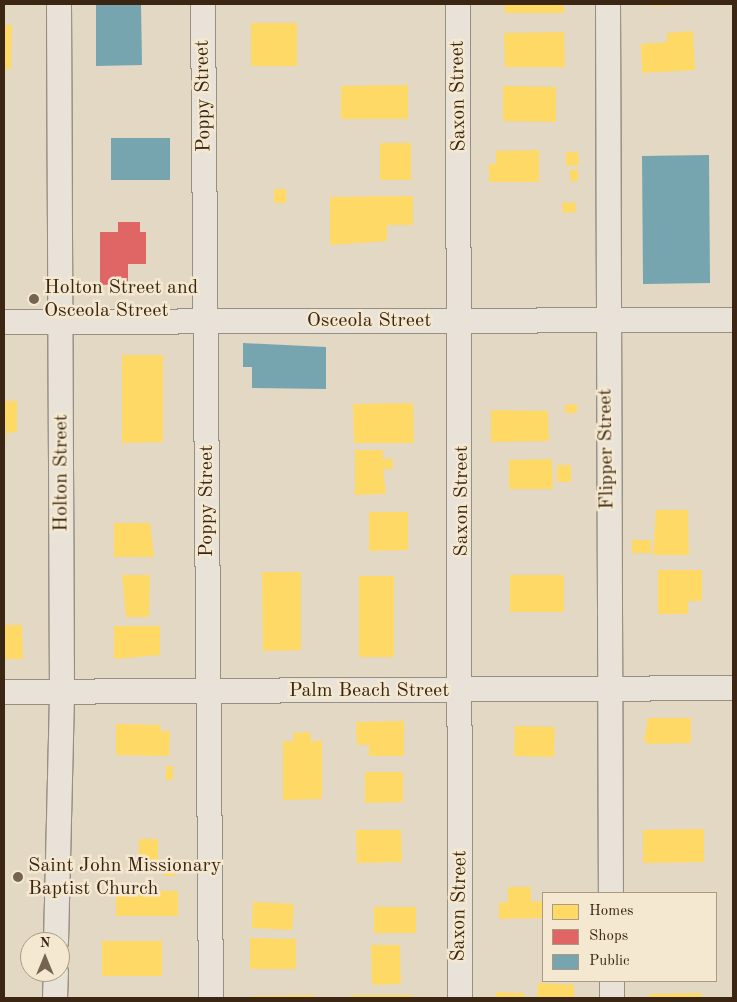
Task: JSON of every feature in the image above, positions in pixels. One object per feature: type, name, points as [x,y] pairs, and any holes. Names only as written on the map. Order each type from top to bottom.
[{"type":"street","name":"Holton Street","points":[[56,932],[62,692],[60,4]]},
{"type":"street","name":"Poppy Street","points":[[203,4],[206,322],[206,692],[211,998]]},
{"type":"street","name":"Saxon Street","points":[[458,4],[462,690],[460,998]]},
{"type":"street","name":"Flipper Street","points":[[608,4],[606,320],[611,892]]},
{"type":"street","name":"Osceola Street","points":[[4,322],[733,320]]},
{"type":"street","name":"Palm Beach Street","points":[[4,692],[733,688]]},
{"type":"street","points":[[55,998],[56,982]]},
{"type":"street","points":[[612,982],[612,998]]},
{"type":"building: Homes","points":[[505,4],[564,4],[564,13],[505,13]]},
{"type":"building: Homes","points":[[651,4],[685,4],[685,5],[651,6]]},
{"type":"building: Homes","points":[[251,23],[297,23],[297,66],[251,66]]},
{"type":"building: Homes","points":[[4,25],[12,25],[11,69],[4,69]]},
{"type":"building: Homes","points":[[693,31],[695,70],[642,73],[641,44],[667,42],[667,33]]},
{"type":"building: Homes","points":[[564,32],[565,67],[505,67],[504,33]]},
{"type":"building: Homes","points":[[408,85],[408,119],[341,119],[341,86]]},
{"type":"building: Homes","points":[[503,86],[556,87],[556,122],[503,121]]},
{"type":"building: Homes","points":[[380,143],[411,143],[411,180],[380,180]]},
{"type":"building: Homes","points":[[539,150],[539,182],[489,182],[489,164],[496,164],[496,151]]},
{"type":"building: Homes","points":[[566,152],[578,152],[579,165],[566,166]]},
{"type":"building: Homes","points":[[578,169],[578,181],[570,181],[570,170]]},
{"type":"building: Homes","points":[[274,189],[286,189],[286,203],[274,203]]},
{"type":"building: Homes","points":[[413,196],[413,225],[387,225],[387,241],[330,245],[330,197]]},
{"type":"building: Homes","points":[[575,202],[576,212],[563,213],[562,203]]},
{"type":"building: Homes","points":[[122,355],[163,355],[163,442],[122,443]]},
{"type":"building: Homes","points":[[4,401],[17,401],[17,432],[7,433],[7,444]]},
{"type":"building: Homes","points":[[413,403],[414,443],[354,443],[353,404]]},
{"type":"building: Homes","points":[[577,404],[577,413],[565,413],[565,405]]},
{"type":"building: Homes","points":[[491,410],[548,411],[549,441],[491,442]]},
{"type":"building: Homes","points":[[355,450],[383,450],[383,459],[393,459],[393,469],[383,469],[386,494],[355,495]]},
{"type":"building: Homes","points":[[552,459],[553,489],[509,489],[509,460]]},
{"type":"building: Homes","points":[[557,465],[571,465],[571,482],[557,482]]},
{"type":"building: Homes","points":[[656,510],[688,510],[689,555],[653,555]]},
{"type":"building: Homes","points":[[369,512],[408,512],[408,550],[369,551]]},
{"type":"building: Homes","points":[[114,523],[150,523],[154,557],[114,557]]},
{"type":"building: Homes","points":[[632,540],[651,540],[651,553],[632,553]]},
{"type":"building: Homes","points":[[658,570],[702,570],[702,601],[688,601],[688,614],[658,614]]},
{"type":"building: Homes","points":[[262,572],[301,572],[301,650],[263,651]]},
{"type":"building: Homes","points":[[122,575],[150,575],[149,617],[126,617]]},
{"type":"building: Homes","points":[[510,575],[564,575],[564,612],[510,612]]},
{"type":"building: Homes","points":[[359,576],[394,576],[394,657],[359,657]]},
{"type":"building: Homes","points":[[4,625],[22,625],[23,659],[4,659]]},
{"type":"building: Homes","points":[[114,626],[160,626],[160,655],[114,659]]},
{"type":"building: Homes","points":[[648,718],[691,718],[691,743],[648,744],[644,740]]},
{"type":"building: Homes","points":[[404,721],[404,756],[369,756],[369,745],[357,745],[356,722]]},
{"type":"building: Homes","points":[[116,724],[161,725],[160,731],[170,731],[169,756],[116,755]]},
{"type":"building: Homes","points":[[515,726],[555,727],[554,757],[514,756]]},
{"type":"building: Homes","points":[[310,732],[311,741],[322,741],[322,799],[283,800],[283,741],[294,741],[293,733]]},
{"type":"building: Homes","points":[[166,766],[173,766],[173,780],[166,780]]},
{"type":"building: Homes","points":[[365,772],[403,772],[403,802],[365,803]]},
{"type":"building: Homes","points":[[704,829],[704,862],[643,863],[643,830]]},
{"type":"building: Homes","points":[[356,830],[401,830],[402,862],[357,863]]},
{"type":"building: Homes","points":[[139,839],[158,839],[158,865],[139,865]]},
{"type":"building: Homes","points":[[164,868],[176,868],[175,876],[164,876]]},
{"type":"building: Homes","points":[[508,887],[531,887],[531,902],[542,901],[542,918],[499,919],[499,903],[508,902]]},
{"type":"building: Homes","points":[[116,890],[178,891],[178,916],[116,916]]},
{"type":"building: Homes","points":[[253,902],[294,904],[292,930],[252,928]]},
{"type":"building: Homes","points":[[374,907],[416,907],[416,933],[374,933]]},
{"type":"building: Homes","points":[[250,938],[296,939],[296,969],[250,969]]},
{"type":"building: Homes","points":[[102,941],[162,941],[162,976],[102,976]]},
{"type":"building: Homes","points":[[371,945],[400,945],[401,984],[372,985]]},
{"type":"building: Homes","points":[[538,983],[574,985],[574,998],[537,998]]},
{"type":"building: Homes","points":[[496,992],[524,993],[524,998],[496,998]]},
{"type":"building: Homes","points":[[701,993],[701,998],[649,998],[649,994]]},
{"type":"building: Homes","points":[[314,995],[314,998],[251,998],[251,996]]},
{"type":"building: Homes","points":[[351,995],[412,995],[412,998],[351,998]]},
{"type":"building: Shops","points":[[118,222],[140,222],[140,232],[146,232],[146,264],[128,264],[128,284],[100,285],[100,232],[118,232]]},
{"type":"building: Public","points":[[96,4],[141,4],[142,65],[96,66]]},
{"type":"building: Public","points":[[111,138],[170,138],[170,180],[111,180]]},
{"type":"building: Public","points":[[709,155],[710,283],[643,284],[642,156]]},
{"type":"building: Public","points":[[243,343],[326,347],[326,389],[252,388],[252,367],[243,367]]},
{"type":"place","name":"Holton Street and Osceola Street","points":[[34,299]]},
{"type":"place","name":"Saint John Missionary Baptist Church","points":[[18,877]]}]
